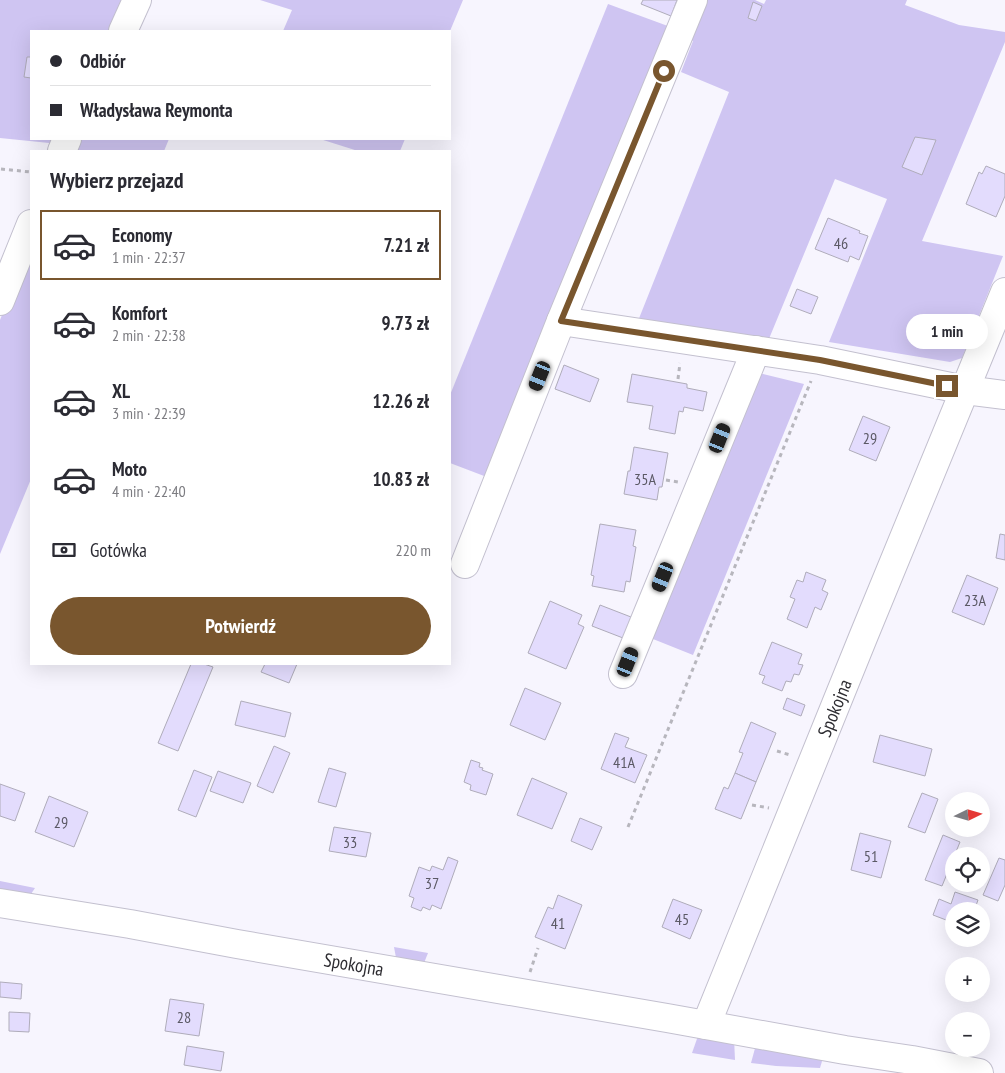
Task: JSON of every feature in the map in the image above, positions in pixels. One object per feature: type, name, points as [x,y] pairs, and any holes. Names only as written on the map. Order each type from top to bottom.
[{"type":"street","points":[[123,30],[137,0]]},
{"type":"street","points":[[465,564],[561,321],[693,0]]},
{"type":"street","points":[[0,301],[30,226]]},
{"type":"street","name":"Spokojna","points":[[706,1025],[1005,292]]},
{"type":"street","points":[[561,321],[820,360],[965,390],[1005,394]]},
{"type":"street","points":[[623,674],[756,350]]},
{"type":"street","name":"Spokojna","points":[[0,903],[979,1073]]},
{"type":"path","points":[[1,169],[30,172]]},
{"type":"path","points":[[628,827],[820,360]]},
{"type":"shaded area","points":[[0,0],[129,0],[111,30],[30,30],[30,140],[61,140],[59,144],[0,138]]},
{"type":"shaded area","points":[[260,0],[463,0],[450,30],[283,30],[292,10]]},
{"type":"shaded area","points":[[699,0],[755,0],[764,4],[766,0],[907,0],[905,5],[959,25],[1005,32],[1005,42],[922,241],[1003,256],[962,358],[950,362],[829,342],[887,199],[835,179],[766,346],[636,326],[729,92],[681,72],[693,41],[684,36]]},
{"type":"shaded area","points":[[608,4],[676,29],[492,479],[451,463],[451,393]]},
{"type":"shaded area","points":[[74,140],[169,140],[164,150],[69,150]]},
{"type":"shaded area","points":[[323,140],[405,140],[400,150],[355,150]]},
{"type":"shaded area","points":[[30,245],[30,481],[0,554],[0,320]]},
{"type":"shaded area","points":[[759,373],[804,384],[693,655],[648,637]]},
{"type":"shaded area","points":[[0,881],[35,888],[27,900],[0,895]]},
{"type":"shaded area","points":[[394,947],[428,953],[422,968],[397,963]]},
{"type":"shaded area","points":[[698,1036],[734,1038],[735,1060],[692,1053]]},
{"type":"shaded area","points":[[757,1041],[825,1051],[820,1068],[751,1063]]},
{"type":"building","points":[[643,0],[677,0],[671,16],[641,4]]},
{"type":"building","points":[[753,2],[762,6],[756,21],[748,18]]},
{"type":"building","points":[[27,57],[30,57],[30,78],[24,77]]},
{"type":"building","points":[[915,137],[936,140],[922,175],[902,167]]},
{"type":"building","points":[[986,166],[1005,174],[1005,196],[996,217],[966,204],[979,172],[982,174]]},
{"type":"building","points":[[828,218],[868,236],[859,260],[850,256],[848,262],[815,249]]},
{"type":"building","points":[[797,289],[818,297],[811,314],[790,306]]},
{"type":"building","points":[[564,365],[599,379],[590,402],[555,389]]},
{"type":"building","points":[[632,374],[687,384],[687,388],[707,392],[703,411],[684,407],[683,412],[679,411],[675,434],[649,429],[653,406],[627,402]]},
{"type":"building","points":[[863,416],[890,427],[876,461],[849,450]]},
{"type":"building","points":[[634,447],[668,453],[662,487],[659,487],[657,500],[624,494]]},
{"type":"building","points":[[600,524],[636,530],[633,546],[636,547],[630,582],[626,581],[624,592],[592,586],[594,576],[591,575]]},
{"type":"building","points":[[1000,534],[1005,535],[1005,560],[996,558]]},
{"type":"building","points":[[806,572],[826,580],[822,590],[828,593],[821,610],[815,607],[807,628],[787,619],[795,599],[790,597],[797,580],[803,582]]},
{"type":"building","points":[[967,575],[998,588],[984,625],[952,612]]},
{"type":"building","points":[[550,601],[582,615],[578,624],[584,627],[566,669],[528,653]]},
{"type":"building","points":[[600,605],[631,617],[623,638],[592,626]]},
{"type":"building","points":[[772,642],[802,654],[798,664],[803,665],[799,675],[794,674],[791,682],[786,681],[782,691],[762,683],[765,676],[759,674]]},
{"type":"building","points":[[191,665],[213,667],[178,751],[158,743]]},
{"type":"building","points":[[264,665],[297,665],[289,683],[261,672]]},
{"type":"building","points":[[525,688],[561,703],[545,740],[510,725]]},
{"type":"building","points":[[787,698],[805,705],[801,716],[783,709]]},
{"type":"building","points":[[241,701],[291,713],[285,737],[235,725]]},
{"type":"building","points":[[751,722],[776,733],[756,782],[735,773],[743,753],[739,752]]},
{"type":"building","points":[[615,733],[629,738],[625,747],[647,755],[635,783],[601,769]]},
{"type":"building","points":[[880,735],[932,749],[925,776],[873,762]]},
{"type":"building","points":[[274,746],[290,753],[273,793],[257,786]]},
{"type":"building","points":[[471,760],[480,763],[479,767],[483,768],[482,770],[493,774],[486,795],[470,790],[471,785],[464,782]]},
{"type":"building","points":[[329,768],[346,773],[336,807],[318,802]]},
{"type":"building","points":[[194,770],[212,777],[196,817],[178,810]]},
{"type":"building","points":[[218,771],[251,783],[243,803],[210,791]]},
{"type":"building","points":[[735,773],[756,782],[741,819],[715,809],[724,787],[728,789]]},
{"type":"building","points":[[532,778],[567,793],[552,829],[517,815]]},
{"type":"building","points":[[0,784],[25,793],[15,821],[0,816]]},
{"type":"building","points":[[922,793],[938,799],[925,833],[908,827]]},
{"type":"building","points":[[49,796],[88,812],[74,847],[35,832]]},
{"type":"building","points":[[580,818],[602,827],[592,850],[571,841]]},
{"type":"building","points":[[334,827],[371,833],[366,857],[329,851]]},
{"type":"building","points":[[860,833],[891,841],[881,878],[851,870]]},
{"type":"building","points":[[943,835],[945,838],[960,842],[958,847],[945,847],[945,879],[942,886],[925,880]]},
{"type":"building","points":[[448,857],[458,861],[441,909],[432,905],[430,910],[423,907],[421,911],[411,907],[414,898],[409,896],[419,867],[430,871],[432,866],[443,870]]},
{"type":"building","points":[[999,858],[1005,860],[1005,885],[998,901],[983,895],[984,892],[990,892],[990,879]]},
{"type":"building","points":[[955,892],[978,900],[977,902],[952,902]]},
{"type":"building","points":[[558,895],[582,905],[565,949],[535,937],[548,907],[553,909]]},
{"type":"building","points":[[673,899],[702,910],[690,939],[662,927]]},
{"type":"building","points":[[939,899],[946,902],[945,920],[933,915]]},
{"type":"building","points":[[0,982],[22,984],[21,999],[0,997]]},
{"type":"building","points":[[170,999],[204,1004],[199,1036],[165,1031]]},
{"type":"building","points":[[9,1012],[30,1013],[29,1032],[9,1031]]},
{"type":"building","points":[[187,1046],[224,1052],[221,1071],[184,1065]]},
{"type":"route","points":[[664,71],[561,321],[820,360],[947,386]]}]
